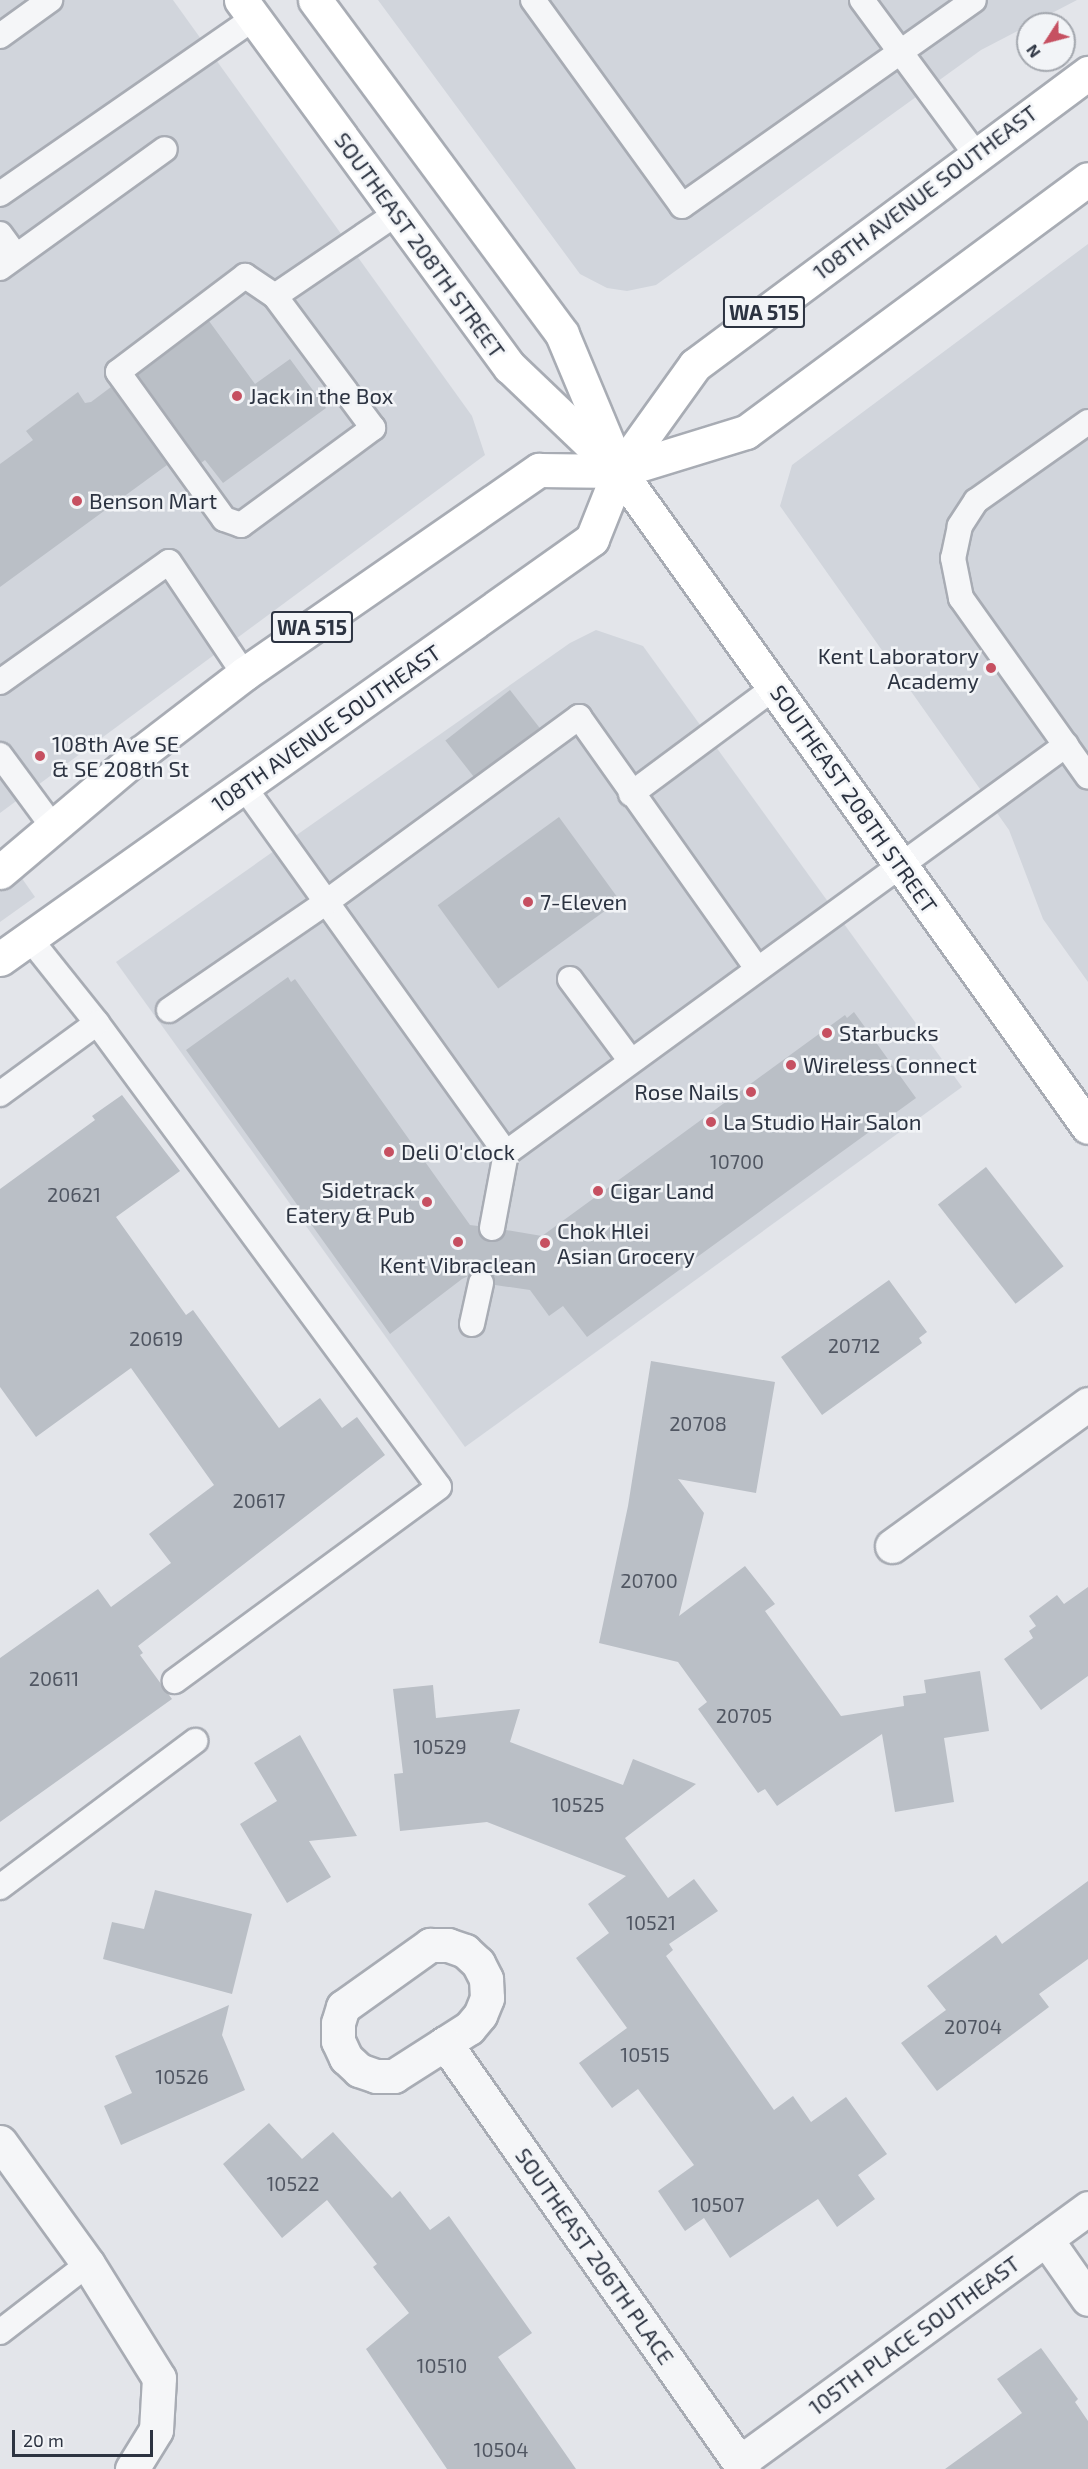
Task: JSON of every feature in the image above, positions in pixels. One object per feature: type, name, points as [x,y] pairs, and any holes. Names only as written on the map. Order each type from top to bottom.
[{"type":"main road","name":"SOUTHEAST 208TH STREET","points":[[315,0],[562,334],[619,471]]},
{"type":"main road","name":"SOUTHEAST 208TH STREET","points":[[248,9],[510,368],[619,471],[1088,1127]]},
{"type":"main road","name":"108TH AVENUE SOUTHEAST","points":[[0,959],[592,539],[619,471],[695,365],[975,153],[1088,73]]},
{"type":"main road","name":"WA 515","points":[[0,872],[52,827],[244,674],[539,470],[619,471],[746,432],[1088,179]]},
{"type":"street","points":[[892,1546],[1088,1404]]},
{"type":"street","points":[[430,1945],[448,1945],[465,1951],[478,1963],[486,1979],[487,1998],[480,2014],[469,2028],[446,2043],[394,2076],[376,2076],[359,2070],[346,2058],[338,2041],[338,2023],[343,2007],[414,1953],[430,1945]]},
{"type":"street","name":"SOUTHEAST 206TH PLACE","points":[[446,2043],[742,2466]]},
{"type":"street","points":[[0,2142],[88,2264],[159,2378],[156,2430],[132,2469]]},
{"type":"street","name":"105TH PLACE SOUTHEAST","points":[[742,2466],[1088,2208]]},
{"type":"street","points":[[1046,2239],[1088,2299]]},
{"type":"lane","points":[[0,36],[50,0]]},
{"type":"lane","points":[[533,0],[682,206],[974,0]]},
{"type":"lane","points":[[862,0],[975,153]]},
{"type":"lane","points":[[0,194],[248,9]]},
{"type":"lane","points":[[0,234],[8,262],[165,149]]},
{"type":"lane","points":[[275,296],[397,213]]},
{"type":"lane","points":[[245,276],[275,296],[373,428],[241,525],[224,519],[118,372],[245,276]]},
{"type":"lane","points":[[1088,422],[976,501],[960,526],[953,558],[961,598],[1088,777]]},
{"type":"lane","points":[[0,682],[169,562],[244,674]]},
{"type":"lane","points":[[631,794],[775,687]]},
{"type":"lane","points":[[170,1010],[325,903],[579,717],[631,794],[758,968]]},
{"type":"lane","points":[[492,1228],[506,1153],[900,863],[1065,745]]},
{"type":"lane","points":[[0,755],[52,827]]},
{"type":"lane","points":[[244,787],[506,1153]]},
{"type":"lane","points":[[30,939],[96,1023],[439,1487],[175,1681]]},
{"type":"lane","points":[[570,979],[631,1061]]},
{"type":"lane","points":[[0,1094],[96,1023]]},
{"type":"lane","points":[[472,1324],[482,1282]]},
{"type":"lane","points":[[0,1887],[195,1741]]},
{"type":"lane","points":[[0,2332],[88,2264]]},
{"type":"shaded area","points":[[0,0],[173,0],[472,416],[485,455],[0,813]]},
{"type":"shaded area","points":[[378,0],[1077,0],[1054,12],[1016,12],[1016,32],[981,50],[656,285],[627,291],[607,288],[580,274]]},
{"type":"shaded area","name":"Kent Laboratory Academy","points":[[1088,244],[1088,982],[1043,919],[1009,830],[780,506],[792,465]]},
{"type":"shaded area","points":[[596,630],[643,646],[962,1087],[465,1447],[116,962],[570,643]]},
{"type":"shaded area","points":[[0,847],[35,897],[0,922]]},
{"type":"building","name":"Jack in the Box","points":[[209,321],[255,384],[290,359],[326,408],[223,483],[205,460],[201,463],[138,375]]},
{"type":"building","points":[[111,387],[167,465],[0,587],[0,464],[33,440],[26,431],[78,392],[85,403],[91,402]]},
{"type":"building","points":[[510,690],[540,728],[475,778],[445,740]]},
{"type":"building","name":"7-Eleven","points":[[559,817],[620,900],[498,988],[438,905]]},
{"type":"building","points":[[288,977],[291,982],[295,979],[470,1225],[478,1226],[482,1238],[490,1242],[502,1238],[506,1230],[542,1236],[845,1015],[847,1018],[854,1012],[916,1098],[587,1337],[563,1306],[549,1316],[530,1290],[495,1285],[491,1273],[483,1269],[462,1279],[390,1334],[186,1050]]},
{"type":"building","points":[[122,1095],[180,1171],[116,1217],[186,1315],[193,1310],[279,1428],[320,1398],[342,1428],[357,1417],[385,1455],[138,1646],[143,1653],[140,1655],[172,1699],[0,1822],[0,1658],[98,1589],[111,1607],[171,1563],[149,1534],[214,1485],[131,1368],[36,1437],[0,1387],[0,1189],[95,1120],[92,1116]]},
{"type":"building","points":[[986,1167],[1064,1266],[1016,1304],[938,1205]]},
{"type":"building","points":[[889,1280],[927,1332],[919,1338],[922,1343],[822,1415],[781,1357]]},
{"type":"building","points":[[651,1361],[775,1382],[756,1493],[678,1479],[704,1513],[679,1616],[745,1566],[775,1604],[765,1611],[841,1716],[904,1706],[903,1696],[926,1693],[924,1680],[980,1671],[989,1731],[944,1738],[954,1802],[895,1812],[882,1734],[777,1806],[765,1789],[758,1793],[698,1709],[707,1702],[678,1662],[599,1643],[628,1506]]},
{"type":"building","points":[[1088,1587],[1088,1676],[1041,1710],[1004,1659],[1033,1638],[1029,1631],[1036,1626],[1029,1616],[1057,1595],[1064,1604]]},
{"type":"building","points":[[433,1685],[436,1718],[520,1709],[510,1742],[623,1785],[633,1759],[696,1784],[625,1838],[668,1898],[694,1879],[718,1911],[669,1944],[673,1950],[666,1956],[774,2110],[793,2096],[811,2122],[846,2097],[887,2154],[858,2175],[875,2199],[837,2227],[818,2199],[730,2258],[704,2218],[685,2231],[658,2191],[694,2165],[638,2089],[612,2108],[579,2063],[627,2028],[576,1958],[609,1933],[588,1904],[626,1876],[487,1822],[400,1831],[394,1774],[403,1773],[393,1689]]},
{"type":"building","points":[[300,1735],[357,1836],[309,1841],[331,1877],[287,1903],[240,1824],[277,1801],[254,1763]]},
{"type":"building","points":[[1088,1881],[1088,1959],[1039,1994],[1049,2007],[937,2091],[901,2043],[946,2010],[927,1986],[996,1935],[1002,1944]]},
{"type":"building","points":[[155,1890],[252,1914],[232,1994],[103,1959],[112,1922],[144,1929]]},
{"type":"building","points":[[229,2005],[222,2035],[245,2090],[121,2145],[104,2106],[132,2093],[115,2056]]},
{"type":"building","points":[[269,2123],[302,2159],[333,2132],[392,2198],[400,2191],[430,2230],[449,2216],[532,2333],[498,2357],[576,2469],[447,2469],[366,2349],[409,2313],[373,2267],[377,2264],[327,2200],[282,2238],[223,2164]]},
{"type":"building","points":[[1041,2348],[1078,2399],[1075,2402],[1088,2421],[1088,2469],[945,2469],[1022,2413],[997,2379]]},
{"type":"place","name":"Jack in the Box","points":[[237,396]]},
{"type":"place","name":"Benson Mart","points":[[77,501]]},
{"type":"place","name":"Kent Laboratory Academy","points":[[991,668]]},
{"type":"place","name":"108th Ave SE & SE 208th St","points":[[40,756]]},
{"type":"place","name":"7-Eleven","points":[[528,902]]},
{"type":"place","name":"Starbucks","points":[[827,1033]]},
{"type":"place","name":"Wireless Connect","points":[[791,1065]]},
{"type":"place","name":"Rose Nails","points":[[751,1092]]},
{"type":"place","name":"La Studio Hair Salon","points":[[711,1122]]},
{"type":"place","name":"Deli O'clock","points":[[389,1152]]},
{"type":"place","name":"Cigar Land","points":[[598,1191]]},
{"type":"place","name":"Sidetrack Eatery & Pub","points":[[427,1202]]},
{"type":"place","name":"Kent Vibraclean","points":[[458,1242]]},
{"type":"place","name":"Chok Hlei Asian Grocery","points":[[545,1243]]}]
